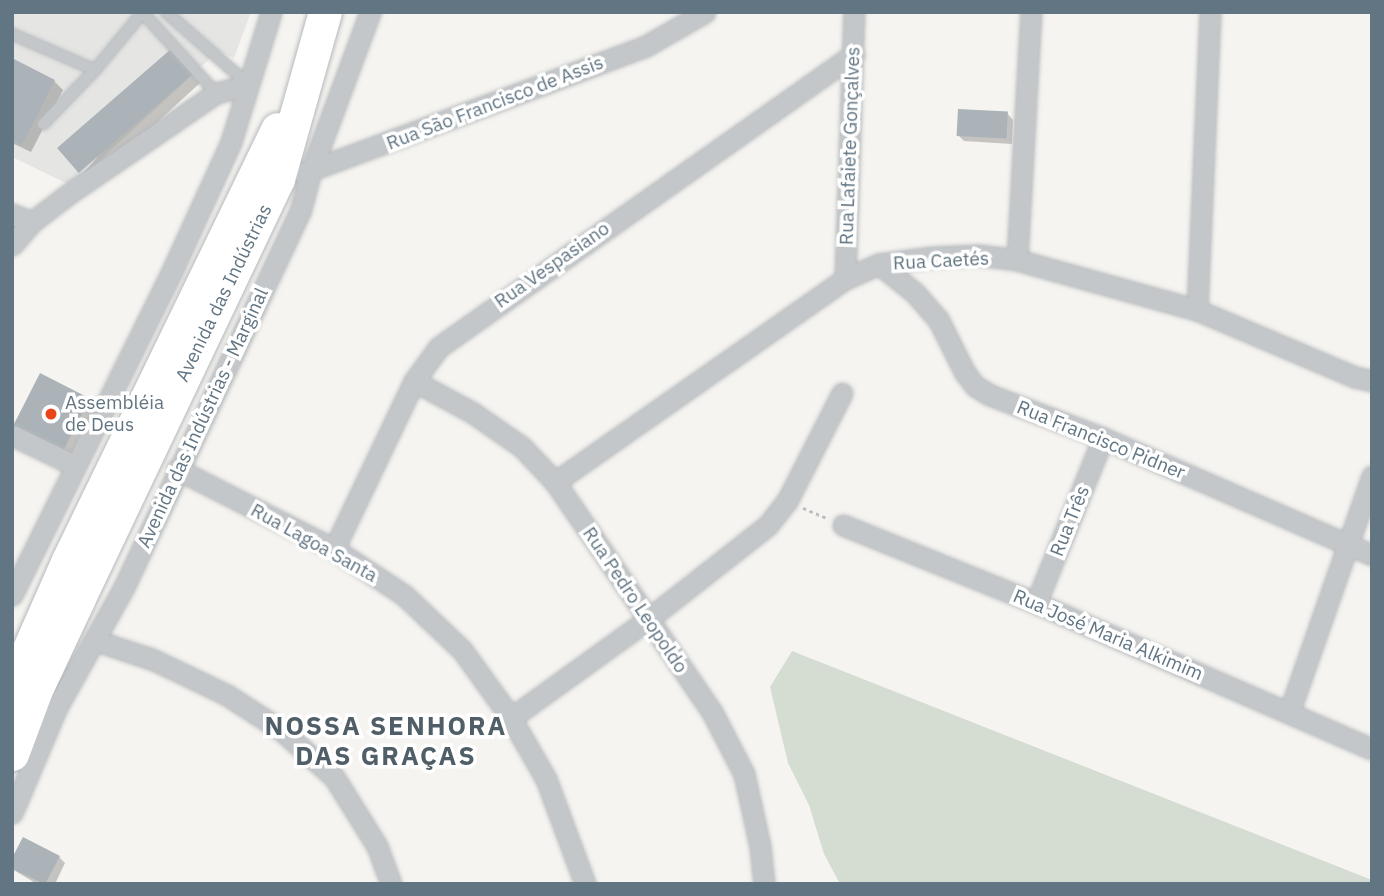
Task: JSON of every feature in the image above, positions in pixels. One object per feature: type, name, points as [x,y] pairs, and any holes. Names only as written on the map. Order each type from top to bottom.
[{"type":"highway","name":"Avenida das Indústrias","points":[[33,686],[278,179],[325,12]]},
{"type":"highway","name":"Avenida das Indústrias","points":[[12,754],[68,560],[166,357],[186,278],[313,54]]},
{"type":"street","points":[[12,595],[135,343],[186,278],[271,12]]},
{"type":"street","name":"Avenida das Indústrias - Marginal","points":[[12,813],[33,686],[94,640],[124,587],[177,469],[300,212],[311,172],[370,12]]},
{"type":"street","name":"Rua São Francisco de Assis","points":[[278,179],[311,172],[644,47],[705,12]]},
{"type":"street","name":"Rua Lafaiete Gonçalves","points":[[845,279],[854,12]]},
{"type":"street","points":[[1017,260],[1031,12]]},
{"type":"street","points":[[1197,310],[1210,12]]},
{"type":"street","name":"Rua Vespasiano","points":[[334,549],[414,381],[439,347],[854,54]]},
{"type":"street","points":[[12,245],[32,222],[216,93],[248,85]]},
{"type":"street","points":[[216,93],[238,114]]},
{"type":"street","points":[[12,214],[32,222]]},
{"type":"street","name":"Rua Caetés","points":[[555,482],[845,279],[879,264],[966,256],[1017,260],[1197,310],[1355,377],[1372,381]]},
{"type":"street","name":"Rua Francisco Pidner","points":[[879,264],[915,293],[939,319],[975,386],[990,395],[1103,438],[1372,555]]},
{"type":"street","points":[[135,343],[166,357]]},
{"type":"street","name":"Rua Pedro Leopoldo","points":[[414,381],[473,413],[522,446],[555,482],[712,712],[744,774],[760,846],[764,884]]},
{"type":"street","points":[[511,718],[647,620],[768,524],[787,501],[842,393]]},
{"type":"street","points":[[12,435],[74,465]]},
{"type":"street","name":"Rua Três","points":[[1036,603],[1103,438]]},
{"type":"street","name":"Rua Lagoa Santa","points":[[177,469],[334,549],[404,596],[462,650],[511,718],[546,779],[585,884]]},
{"type":"street","points":[[1289,713],[1372,476]]},
{"type":"street","name":"Rua José Maria Alkimim","points":[[843,525],[1036,603],[1372,749]]},
{"type":"street","points":[[94,640],[154,660],[227,695],[281,730],[334,777],[377,846],[391,884]]},
{"type":"lane","points":[[166,12],[248,85]]},
{"type":"lane","points":[[43,124],[95,70],[143,13],[216,93]]},
{"type":"lane","points":[[12,34],[95,70]]},
{"type":"path","points":[[787,501],[843,525]]},
{"type":"shaded area","points":[[12,12],[251,12],[234,58],[218,51],[72,186],[12,157]]},
{"type":"shaded area","points":[[792,651],[1372,880],[1372,884],[840,884],[824,854],[809,805],[788,763],[770,687]]},
{"type":"building","points":[[171,49],[193,74],[79,173],[57,148]]},
{"type":"building","points":[[12,58],[55,80],[22,145],[12,140]]},
{"type":"building","points":[[958,109],[1008,112],[1007,139],[957,136]]},
{"type":"building","name":"Assembléia de Deus","points":[[40,373],[90,398],[62,454],[12,428]]},
{"type":"building","points":[[23,837],[60,856],[45,884],[12,869],[12,858]]},
{"type":"place","name":"Assembléia de Deus","points":[[51,414]]},
{"type":"district","name":"NOSSA SENHORA DAS GRAÇAS","points":[[386,741]]}]
